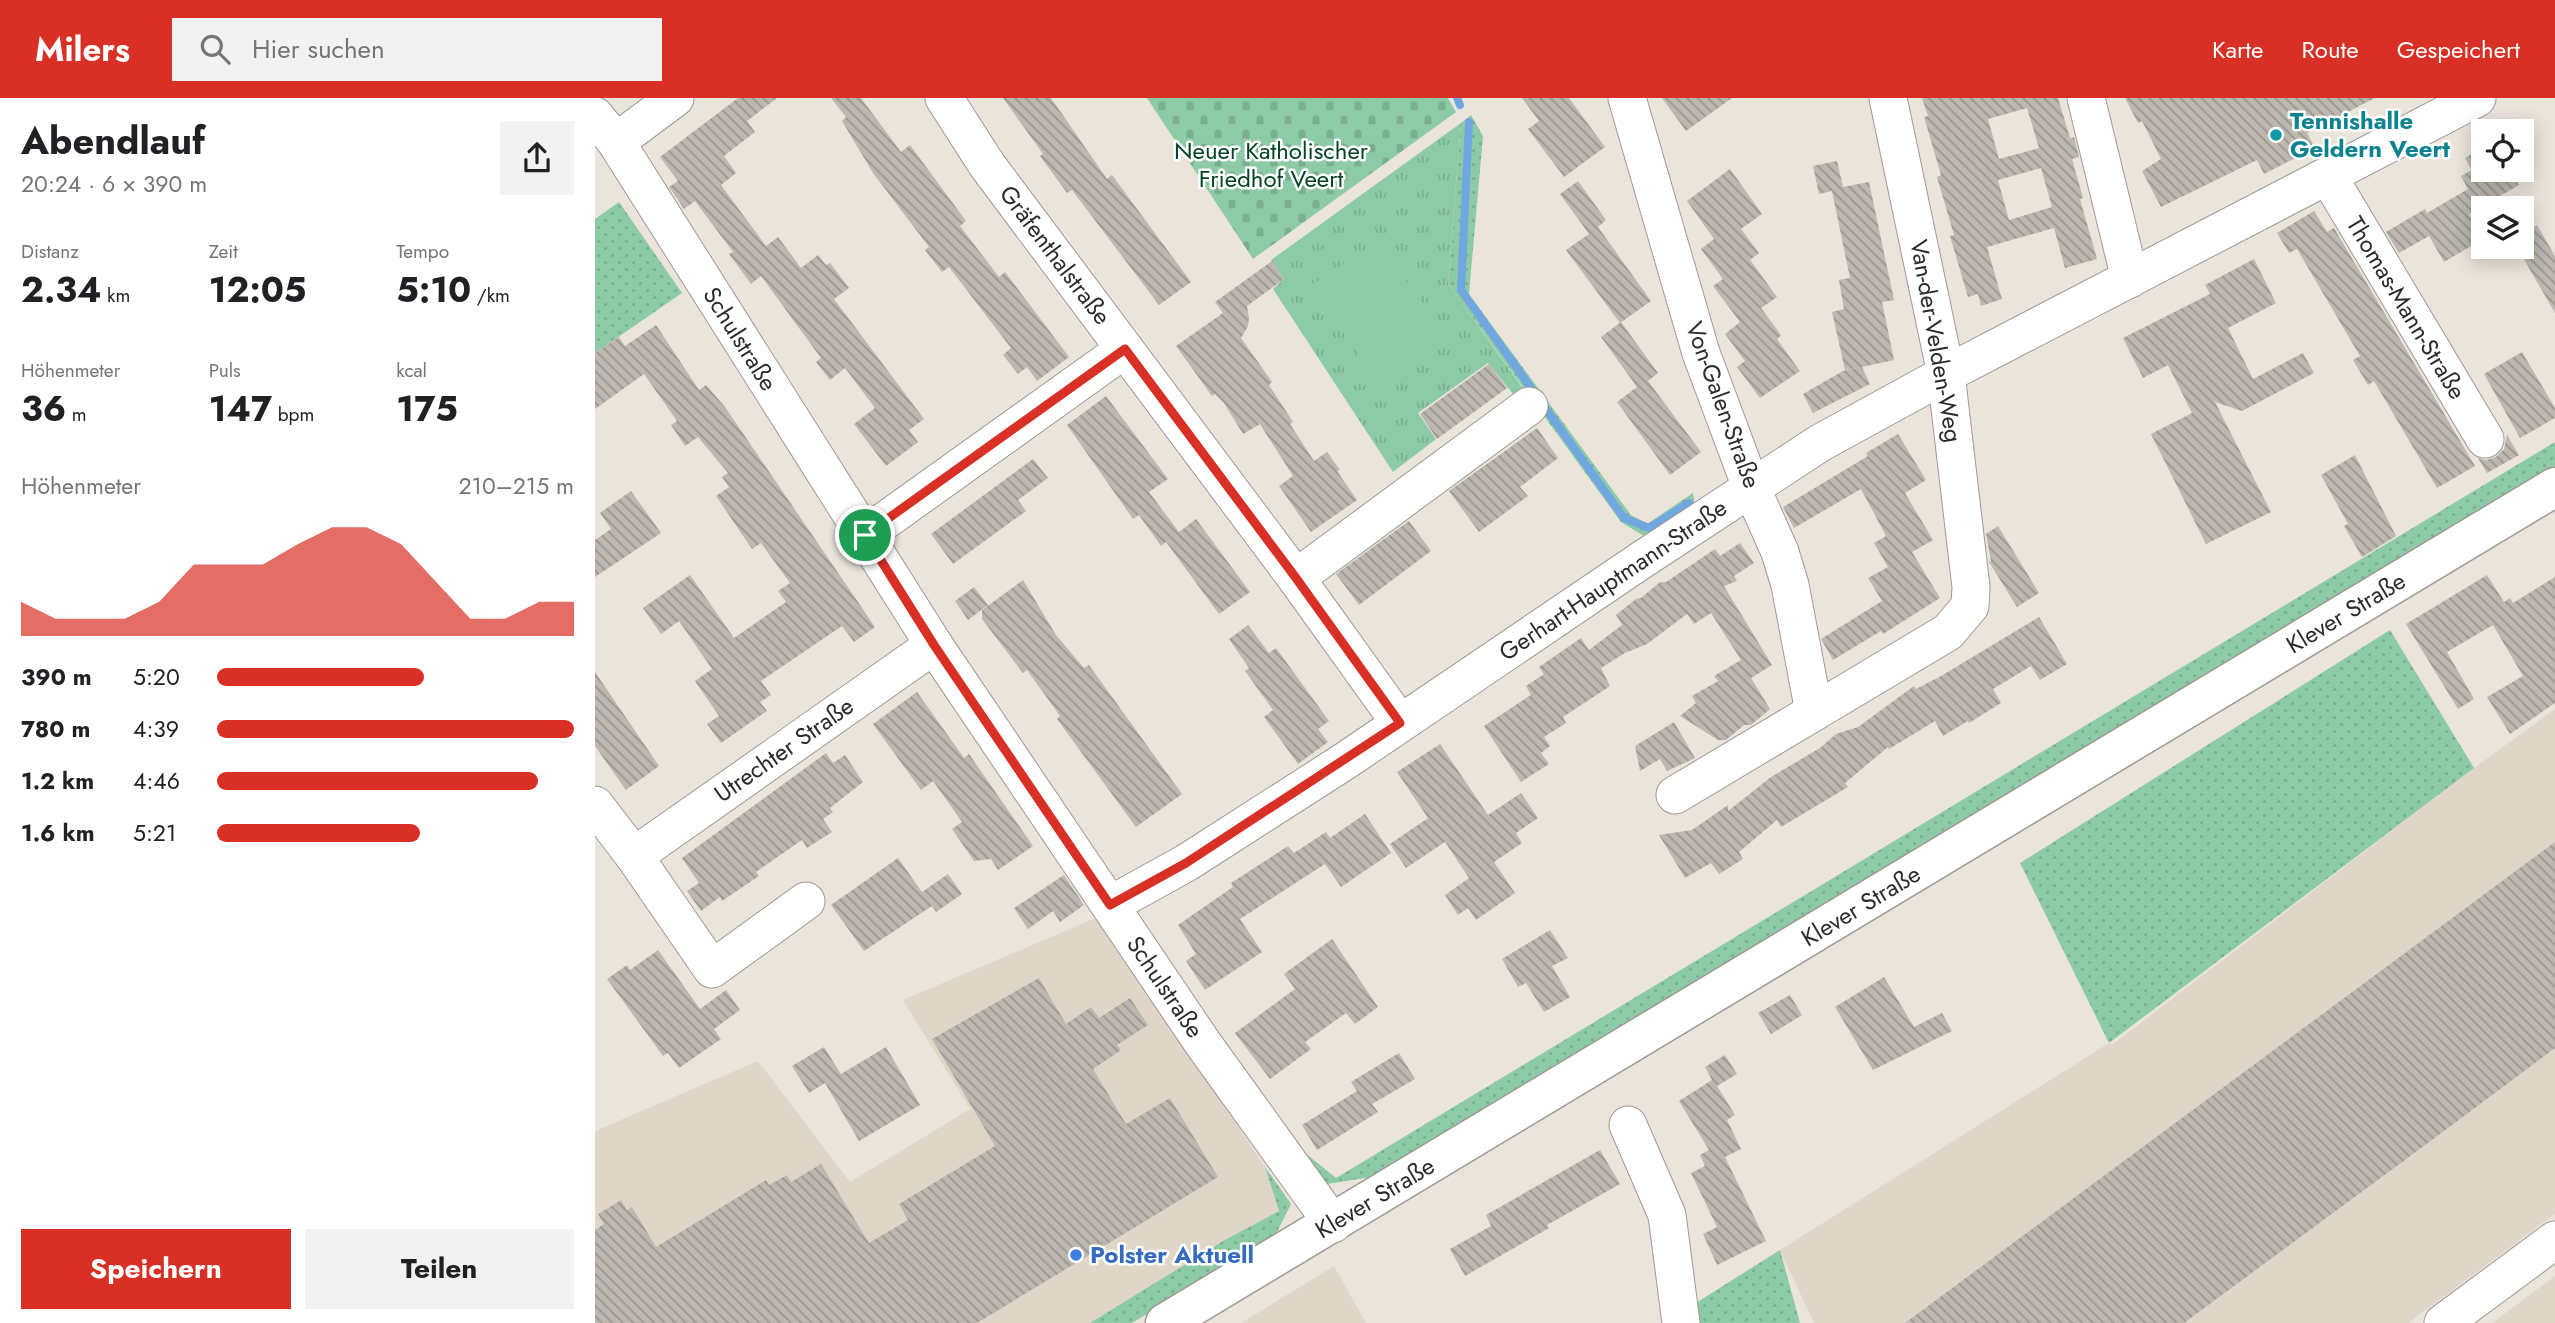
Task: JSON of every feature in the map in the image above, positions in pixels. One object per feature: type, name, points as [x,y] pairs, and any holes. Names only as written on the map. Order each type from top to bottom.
[{"type":"main road","name":"Klever Straße","points":[[1165,1323],[2555,487]]},
{"type":"street","name":"Schulstraße","points":[[675,98],[605,129],[934,645],[1202,1042],[1333,1224]]},
{"type":"street","name":"Gräfenthalstraße","points":[[944,98],[987,165],[1296,578],[1400,723]]},
{"type":"street","name":"Von-Galen-Straße","points":[[1626,98],[1701,353],[1751,487],[1780,552],[1790,585],[1814,712]]},
{"type":"street","name":"Van-der-Velden-Weg","points":[[1814,712],[1948,632],[1970,606],[1971,587],[1946,374],[1888,98]]},
{"type":"street","points":[[2086,98],[2130,279]]},
{"type":"street","name":"Gerhart-Hauptmann-Straße","points":[[1110,905],[1186,863],[1820,443],[1946,374],[2477,98]]},
{"type":"street","name":"Thomas-Mann-Straße","points":[[2328,176],[2485,439]]},
{"type":"street","points":[[865,535],[1125,349]]},
{"type":"street","points":[[1296,578],[1529,407]]},
{"type":"street","name":"Utrechter Straße","points":[[634,856],[934,645]]},
{"type":"street","points":[[1675,795],[1814,712]]},
{"type":"street","points":[[595,805],[634,856],[712,969],[806,901]]},
{"type":"street","points":[[1628,1125],[1667,1215],[1681,1323]]},
{"type":"street","points":[[2443,1323],[2555,1240]]},
{"type":"shaded area","points":[[2555,709],[2555,1214],[2408,1323],[1814,1323],[1780,1250],[2109,1043],[2113,1044]]},
{"type":"shaded area","points":[[1098,917],[1265,1167],[1279,1211],[1223,1241],[1090,1323],[595,1323],[595,1131],[758,1061],[850,1182],[970,1109],[903,1000]]},
{"type":"shaded area","points":[[1334,1266],[1366,1323],[1241,1323]]},
{"type":"shaded area","points":[[2555,1276],[2555,1323],[2492,1323]]},
{"type":"green space","name":"Neuer Katholischer Friedhof Veert","points":[[1147,98],[1448,98],[1456,112],[1253,259]]},
{"type":"green space","points":[[1471,115],[1483,136],[1469,294],[1631,515],[1647,524],[1693,493],[1695,507],[1647,538],[1621,522],[1448,284],[1461,123]]},
{"type":"green space","points":[[1461,123],[1448,284],[1530,398],[1522,405],[1488,363],[1418,413],[1436,439],[1393,472],[1273,289],[1284,279],[1271,260]]},
{"type":"green space","points":[[619,202],[682,293],[595,353],[595,219]]},
{"type":"green space","points":[[1379,240],[1447,341],[1380,386],[1312,285]]},
{"type":"green space","points":[[2555,442],[2555,466],[1378,1176],[1327,1184],[1304,1152],[1336,1178]]},
{"type":"green space","points":[[2390,630],[2474,768],[2109,1043],[2020,863]]},
{"type":"green space","points":[[1265,1167],[1291,1204],[1275,1236],[1132,1323],[1090,1323],[1223,1241],[1279,1211]]},
{"type":"green space","points":[[1780,1250],[1800,1323],[1693,1323],[1691,1306]]},
{"type":"building","points":[[738,98],[777,98],[747,121],[755,132],[724,156],[736,173],[721,185],[766,246],[778,237],[801,268],[818,255],[826,265],[830,263],[849,288],[834,299],[924,419],[909,430],[918,442],[886,466],[854,424],[875,408],[845,368],[830,380],[816,362],[821,358],[761,276],[751,284],[729,254],[733,252],[695,201],[684,209],[669,187],[678,181],[660,157]]},
{"type":"building","points":[[831,98],[861,98],[901,152],[910,145],[966,221],[960,226],[999,277],[1005,272],[1069,357],[1037,381],[1027,367],[1018,374],[1003,355],[1011,348],[949,267],[942,272],[925,250],[929,247],[873,173],[842,121],[846,117]]},
{"type":"building","points":[[1003,98],[1051,98],[1107,179],[1112,175],[1191,282],[1159,305],[1072,190],[1067,193]]},
{"type":"building","points":[[1522,98],[1569,98],[1605,147],[1564,177],[1528,129],[1539,121]]},
{"type":"building","points":[[1662,98],[1732,98],[1686,131]]},
{"type":"building","points":[[1922,98],[2058,98],[2070,138],[2066,140],[2074,137],[2079,157],[2072,159],[2097,259],[2065,268],[2054,228],[1987,247],[2002,299],[1981,306],[1978,294],[1968,297],[1950,236],[1954,235],[1937,177],[1941,175],[1924,117],[1928,116]],"holes":[[[2027,108],[2039,148],[1999,159],[1988,119]],[[2041,168],[2052,207],[2009,220],[1998,180]]]},
{"type":"building","points":[[2125,98],[2375,98],[2307,133],[2315,148],[2264,174],[2257,160],[2161,207],[2142,171],[2161,159],[2142,121],[2138,123]]},
{"type":"building","points":[[2471,154],[2471,168],[2465,158]]},
{"type":"building","points":[[1837,161],[1843,187],[1869,182],[1894,300],[1882,302],[1894,360],[1862,367],[1870,384],[1813,413],[1803,394],[1843,371],[1855,368],[1845,370],[1832,312],[1844,309],[1839,280],[1850,278],[1832,191],[1819,194],[1813,166]]},
{"type":"building","points":[[1730,169],[1762,214],[1741,229],[1759,253],[1750,260],[1777,297],[1761,308],[1781,335],[1777,339],[1800,371],[1760,398],[1737,367],[1745,361],[1725,334],[1740,322],[1713,286],[1723,279],[1701,249],[1714,239],[1687,201]]},
{"type":"building","points":[[2471,171],[2471,182],[2517,182],[2519,185],[2500,196],[2471,196],[2471,246],[2444,262],[2429,236],[2399,253],[2386,232],[2425,209],[2427,213],[2468,189],[2461,176]]},
{"type":"building","points":[[1578,181],[1606,220],[1598,227],[1651,301],[1620,323],[1566,250],[1589,234],[1560,194]]},
{"type":"building","points":[[2314,211],[2327,232],[2334,228],[2475,466],[2437,488],[2374,381],[2368,385],[2353,360],[2360,356],[2297,249],[2289,253],[2277,233]]},
{"type":"building","points":[[2537,225],[2555,256],[2555,313],[2524,259],[2534,259],[2534,227]]},
{"type":"building","points":[[2254,259],[2276,303],[2228,328],[2253,379],[2303,353],[2314,373],[2242,411],[2215,402],[2271,512],[2206,544],[2151,434],[2192,413],[2168,365],[2143,378],[2123,338],[2210,294],[2205,285]]},
{"type":"building","points":[[1272,261],[1284,279],[1247,306],[1248,326],[1241,338],[1272,382],[1269,385],[1314,461],[1327,452],[1357,500],[1311,532],[1279,486],[1293,476],[1260,424],[1243,434],[1224,403],[1215,394],[1212,396],[1176,346],[1223,313],[1215,302]]},
{"type":"building","points":[[1621,322],[1658,373],[1648,381],[1701,452],[1670,475],[1617,402],[1637,387],[1601,337]]},
{"type":"building","points":[[656,325],[699,390],[706,385],[725,407],[875,627],[854,642],[842,626],[761,681],[771,695],[760,702],[767,711],[721,743],[707,724],[719,716],[695,681],[712,669],[679,621],[661,634],[643,608],[690,575],[734,638],[786,602],[778,591],[790,583],[761,543],[752,549],[716,496],[729,487],[722,477],[728,473],[698,437],[685,446],[671,425],[677,421],[644,374],[595,409],[595,353],[619,337],[625,346]]},
{"type":"building","points":[[2522,352],[2555,408],[2555,418],[2520,438],[2484,374]]},
{"type":"building","points":[[1489,364],[1507,388],[1437,439],[1420,414]]},
{"type":"building","points":[[1106,396],[1168,479],[1149,492],[1179,532],[1196,519],[1250,592],[1219,614],[1166,542],[1161,546],[1139,515],[1133,519],[1067,425]]},
{"type":"building","points":[[1537,428],[1558,458],[1520,487],[1528,496],[1479,532],[1449,491]]},
{"type":"building","points":[[1898,434],[1926,480],[1905,493],[1933,540],[1912,552],[1940,598],[1883,634],[1881,631],[1833,660],[1821,639],[1882,601],[1868,578],[1888,567],[1874,543],[1886,536],[1861,489],[1794,528],[1783,507],[1868,456],[1866,453]]},
{"type":"building","points":[[2507,435],[2519,455],[2487,473],[2478,458],[2486,460],[2496,457],[2504,449]]},
{"type":"building","points":[[2355,455],[2396,536],[2362,557],[2344,526],[2348,524],[2321,475]]},
{"type":"building","points":[[1033,459],[1048,478],[1018,500],[1026,511],[953,564],[931,534]]},
{"type":"building","points":[[631,491],[661,533],[595,577],[595,540],[611,529],[600,513]]},
{"type":"building","points":[[1409,521],[1431,551],[1359,605],[1336,574]]},
{"type":"building","points":[[1998,526],[2039,593],[2017,607],[1989,562],[1986,534]]},
{"type":"building","points":[[1740,543],[1754,563],[1734,576],[1737,581],[1724,586],[1772,665],[1751,678],[1770,709],[1751,725],[1744,725],[1726,740],[1718,740],[1680,716],[1696,703],[1692,696],[1718,681],[1714,676],[1741,660],[1711,613],[1694,624],[1687,614],[1647,644],[1625,653],[1601,668],[1610,686],[1563,717],[1566,723],[1544,737],[1550,746],[1541,753],[1549,764],[1521,782],[1484,726],[1531,695],[1526,686],[1544,674],[1539,667],[1581,638],[1589,650],[1622,625],[1616,615],[1636,599],[1715,549],[1720,556]]},
{"type":"building","points":[[2487,575],[2504,602],[2510,598],[2513,603],[2555,577],[2555,703],[2510,734],[2487,697],[2523,676],[2493,625],[2447,652],[2474,699],[2458,709],[2406,624]]},
{"type":"building","points":[[1023,580],[1056,635],[1084,668],[1089,665],[1182,794],[1136,827],[1057,719],[1060,716],[1027,670],[1023,673],[982,619],[982,610]]},
{"type":"building","points":[[974,587],[988,605],[968,620],[955,601]]},
{"type":"building","points":[[2039,617],[2067,664],[2040,680],[2031,666],[1993,689],[2001,703],[1969,723],[1968,721],[1943,736],[1935,721],[1889,749],[1888,747],[1845,783],[1848,787],[1781,827],[1777,820],[1739,852],[1743,859],[1719,874],[1711,863],[1685,878],[1659,835],[1692,830],[1728,805],[1728,811],[1771,777],[1820,748],[1836,734],[1858,727],[1914,686],[1916,689],[1941,676]]},
{"type":"building","points":[[1248,625],[1269,653],[1276,648],[1329,721],[1318,729],[1328,742],[1298,764],[1264,717],[1273,710],[1245,671],[1249,668],[1229,639]]},
{"type":"building","points":[[595,672],[659,766],[626,790],[595,746]]},
{"type":"building","points":[[917,692],[964,758],[969,754],[1033,846],[998,870],[991,859],[974,861],[952,829],[962,822],[933,781],[921,790],[873,724]]},
{"type":"building","points":[[1674,722],[1695,758],[1667,771],[1660,759],[1640,771],[1635,746]]},
{"type":"building","points":[[1440,744],[1488,815],[1521,793],[1538,818],[1516,833],[1522,843],[1494,862],[1515,893],[1476,920],[1468,908],[1458,915],[1445,895],[1469,878],[1445,842],[1406,868],[1390,844],[1428,818],[1397,772]]},
{"type":"building","points":[[826,753],[833,763],[845,755],[863,782],[830,808],[833,812],[823,819],[832,832],[807,848],[802,840],[756,872],[759,876],[722,901],[720,897],[701,911],[687,891],[699,883],[682,858]]},
{"type":"building","points":[[1365,814],[1391,853],[1341,887],[1325,864],[1240,919],[1262,952],[1205,990],[1186,961],[1196,954],[1178,925],[1233,887],[1231,883],[1288,846],[1294,853],[1326,832],[1330,838]]},
{"type":"building","points":[[2555,842],[2555,1048],[2436,1137],[2184,1323],[1905,1323]]},
{"type":"building","points":[[898,858],[922,892],[948,874],[962,894],[936,912],[932,906],[864,951],[831,905]]},
{"type":"building","points":[[1064,875],[1084,905],[1060,922],[1053,911],[1028,929],[1014,908]]},
{"type":"building","points":[[1550,930],[1568,958],[1552,966],[1570,997],[1544,1012],[1526,983],[1518,987],[1502,959]]},
{"type":"building","points":[[1332,939],[1378,1007],[1355,1024],[1346,1013],[1305,1042],[1311,1049],[1270,1079],[1235,1033],[1295,989],[1284,974]]},
{"type":"building","points":[[658,950],[700,1009],[726,990],[740,1010],[714,1029],[721,1039],[679,1068],[668,1053],[663,1056],[607,979],[627,965],[630,970]]},
{"type":"building","points":[[1884,977],[1914,1027],[1942,1013],[1952,1031],[1873,1070],[1835,1007]]},
{"type":"building","points":[[1039,978],[1066,1024],[1091,1007],[1099,1018],[1130,998],[1148,1025],[1117,1045],[1121,1050],[1093,1069],[1126,1124],[1170,1098],[1218,1177],[977,1323],[595,1323],[595,1230],[604,1224],[598,1214],[621,1200],[627,1210],[632,1207],[656,1247],[766,1180],[769,1185],[787,1175],[791,1182],[821,1164],[869,1243],[908,1220],[899,1204],[995,1146],[932,1039]]},
{"type":"building","points":[[1790,995],[1802,1015],[1771,1034],[1758,1013]]},
{"type":"building","points":[[824,1047],[841,1074],[886,1047],[920,1105],[859,1141],[825,1083],[809,1093],[792,1066]]},
{"type":"building","points":[[1399,1053],[1415,1079],[1372,1104],[1378,1112],[1317,1150],[1302,1125],[1357,1091],[1351,1082]]},
{"type":"building","points":[[1725,1055],[1737,1074],[1717,1086],[1735,1115],[1727,1120],[1741,1149],[1725,1157],[1766,1241],[1717,1265],[1703,1234],[1717,1227],[1691,1173],[1705,1166],[1700,1155],[1709,1150],[1679,1101],[1712,1080],[1705,1067]]},
{"type":"building","points":[[1600,1150],[1620,1184],[1465,1276],[1450,1249],[1491,1226],[1486,1215]]},
{"type":"waterway","points":[[1457,98],[1460,105]]},
{"type":"waterway","points":[[1469,122],[1461,290],[1624,518],[1649,528],[1689,503]]},
{"type":"place","name":"Tennishalle Geldern Veert","points":[[2276,135]]},
{"type":"place","name":"Polster Aktuell","points":[[1076,1255]]},
{"type":"route","points":[[1125,349],[1296,578],[1400,723],[1186,863],[1110,905],[934,645],[865,535],[1125,349]]}]
